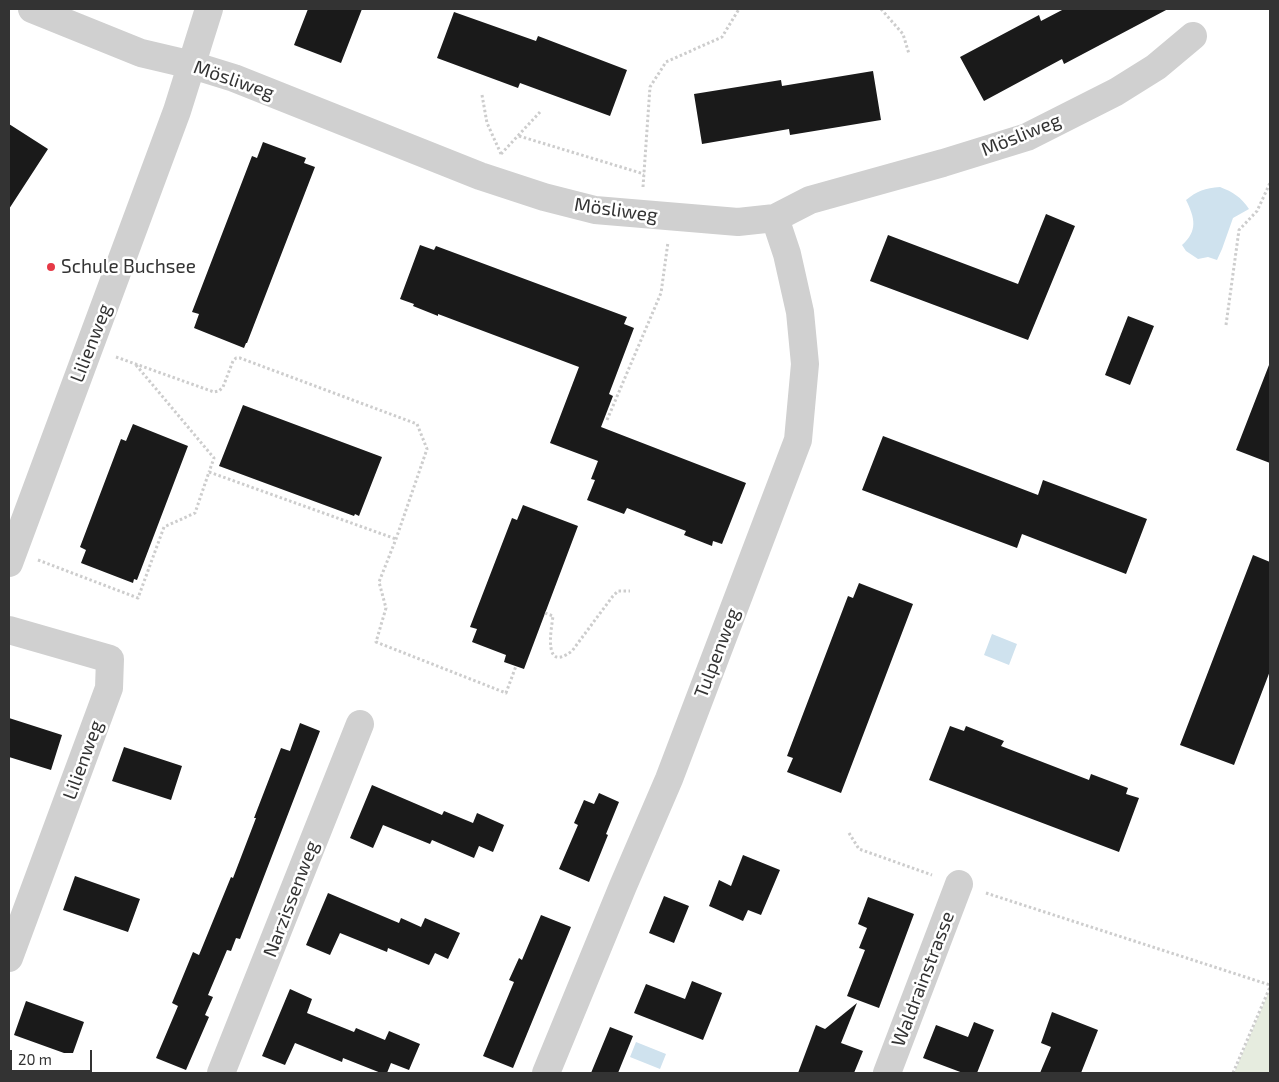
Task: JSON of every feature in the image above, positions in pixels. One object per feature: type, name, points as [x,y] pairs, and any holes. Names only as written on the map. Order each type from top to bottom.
[{"type":"street","name":"Mösliweg","points":[[32,9],[141,53],[192,65],[234,78],[480,176],[544,198],[595,210],[738,222],[774,218],[810,200],[943,163],[1027,137],[1116,92],[1156,67],[1193,36]]},
{"type":"street","name":"Lilienweg","points":[[11,557],[177,111],[209,9]]},
{"type":"street","name":"Tulpenweg","points":[[546,1073],[669,779],[798,440],[805,364],[800,312],[787,254],[774,218]]},
{"type":"street","name":"Lilienweg","points":[[9,630],[110,659],[111,672],[106,697],[9,958]]},
{"type":"street","name":"Narzissenweg","points":[[221,1073],[360,724]]},
{"type":"street","name":"Waldrainstrasse","points":[[887,1073],[959,884]]},
{"type":"path","points":[[640,215],[650,87],[666,62],[722,37],[739,9]]},
{"type":"path","points":[[881,9],[902,34],[909,54]]},
{"type":"path","points":[[482,96],[487,124],[501,154]]},
{"type":"path","points":[[480,176],[540,112]]},
{"type":"path","points":[[519,136],[644,174]]},
{"type":"path","points":[[1226,325],[1239,230],[1257,211],[1270,183]]},
{"type":"path","points":[[607,420],[661,293],[671,217]]},
{"type":"path","points":[[90,346],[135,365],[214,392],[224,387],[233,361],[236,358],[240,358],[417,424],[427,449],[379,582],[386,608],[376,642],[506,693],[516,666]]},
{"type":"path","points":[[11,557],[138,598],[164,527],[195,512],[214,458],[135,365]]},
{"type":"path","points":[[209,472],[396,539]]},
{"type":"path","points":[[545,614],[553,616],[549,645],[552,652],[558,657],[565,656],[572,651],[613,596],[618,591],[630,591]]},
{"type":"path","points":[[849,833],[858,849],[1270,986],[1233,1073]]},
{"type":"shaded area","points":[[1270,989],[1270,1073],[1234,1073]]},
{"type":"water","points":[[1220,187],[1236,195],[1249,209],[1233,218],[1217,260],[1208,257],[1198,259],[1186,251],[1182,245],[1191,235],[1193,229],[1193,218],[1186,200],[1202,190]]},
{"type":"water","points":[[992,634],[1017,644],[1009,665],[984,655]]},
{"type":"water","points":[[636,1042],[666,1054],[660,1069],[630,1057]]},
{"type":"building","points":[[308,9],[362,9],[341,63],[294,45]]},
{"type":"building","points":[[1064,9],[1168,9],[1064,64],[1062,59],[984,101],[960,57],[1039,15],[1041,21]]},
{"type":"building","points":[[454,12],[536,41],[538,36],[627,70],[610,116],[520,83],[518,88],[437,58]]},
{"type":"building","points":[[873,71],[881,120],[790,135],[789,129],[702,144],[694,94],[781,80],[782,86]]},
{"type":"building","points":[[9,124],[48,149],[9,209]]},
{"type":"building","points":[[263,142],[306,158],[304,163],[315,167],[244,348],[194,328],[199,314],[192,312],[252,156],[257,158]]},
{"type":"building","points":[[1046,214],[1075,226],[1028,340],[870,281],[888,235],[1018,284]]},
{"type":"building","points":[[420,245],[434,250],[436,246],[627,317],[624,324],[634,328],[609,394],[613,396],[601,427],[746,483],[722,544],[713,541],[712,546],[684,535],[686,531],[627,508],[624,514],[587,500],[595,480],[591,479],[598,461],[550,443],[579,367],[438,314],[438,316],[400,299]]},
{"type":"building","points":[[1128,316],[1154,326],[1130,385],[1105,375]]},
{"type":"building","points":[[1270,365],[1270,463],[1236,450]]},
{"type":"building","points":[[243,405],[382,457],[359,516],[355,514],[354,516],[219,466]]},
{"type":"building","points":[[133,424],[188,446],[137,580],[134,579],[133,583],[81,563],[86,550],[80,547],[121,439],[126,441]]},
{"type":"building","points":[[883,436],[1038,495],[1043,480],[1147,519],[1126,574],[1022,534],[1017,548],[862,490]]},
{"type":"building","points":[[523,505],[578,526],[524,669],[504,662],[506,655],[472,642],[477,629],[470,627],[512,518],[517,520]]},
{"type":"building","points":[[1253,555],[1270,562],[1270,671],[1234,765],[1180,745]]},
{"type":"building","points":[[859,583],[913,604],[841,793],[787,772],[793,758],[787,756],[848,596],[853,598]]},
{"type":"building","points":[[9,718],[62,735],[51,770],[9,757]]},
{"type":"building","points":[[300,723],[320,731],[240,939],[236,938],[231,951],[227,950],[208,995],[213,997],[205,1015],[209,1017],[186,1070],[156,1058],[178,1006],[172,1003],[193,952],[199,955],[231,877],[233,878],[281,748],[290,751]]},
{"type":"building","points":[[950,726],[964,731],[966,726],[1004,741],[1001,746],[1089,780],[1091,774],[1128,788],[1126,794],[1139,798],[1119,852],[929,780]]},
{"type":"building","points":[[124,747],[182,766],[171,800],[112,781]]},
{"type":"building","points":[[372,785],[442,815],[444,811],[473,823],[477,813],[504,825],[493,852],[479,846],[474,858],[432,840],[430,844],[383,825],[373,848],[350,838]]},
{"type":"building","points":[[599,793],[619,802],[589,882],[559,869],[578,825],[574,823],[584,800],[594,804]]},
{"type":"building","points":[[743,855],[780,870],[761,915],[748,910],[743,921],[709,906],[719,880],[731,886]]},
{"type":"building","points":[[75,876],[140,899],[128,932],[63,910]]},
{"type":"building","points":[[328,893],[399,923],[401,918],[421,927],[425,918],[460,933],[448,959],[435,953],[429,965],[388,948],[387,952],[340,933],[330,955],[306,945]]},
{"type":"building","points":[[664,896],[689,906],[674,943],[649,933]]},
{"type":"building","points":[[868,897],[914,914],[879,1008],[847,996],[865,950],[859,948],[867,928],[858,924]]},
{"type":"building","points":[[541,915],[571,927],[513,1068],[483,1056],[514,982],[509,980],[519,958],[522,960]]},
{"type":"building","points":[[692,981],[722,993],[703,1040],[634,1013],[646,984],[685,999]]},
{"type":"building","points":[[290,989],[312,999],[307,1013],[354,1032],[356,1028],[385,1040],[389,1031],[420,1044],[409,1070],[391,1063],[387,1073],[381,1073],[343,1058],[342,1062],[295,1043],[285,1065],[262,1056]]},
{"type":"building","points":[[26,1001],[84,1022],[73,1053],[64,1053],[14,1035]]},
{"type":"building","points":[[857,1003],[841,1043],[863,1051],[854,1073],[798,1073],[816,1025],[825,1029]]},
{"type":"building","points":[[1052,1012],[1098,1030],[1081,1073],[1040,1073],[1051,1047],[1041,1043]]},
{"type":"building","points":[[974,1022],[994,1030],[977,1073],[963,1073],[923,1058],[936,1025],[968,1037]]},
{"type":"building","points":[[610,1027],[633,1036],[618,1073],[591,1073]]},
{"type":"place","name":"Schule Buchsee","points":[[51,267]]}]
